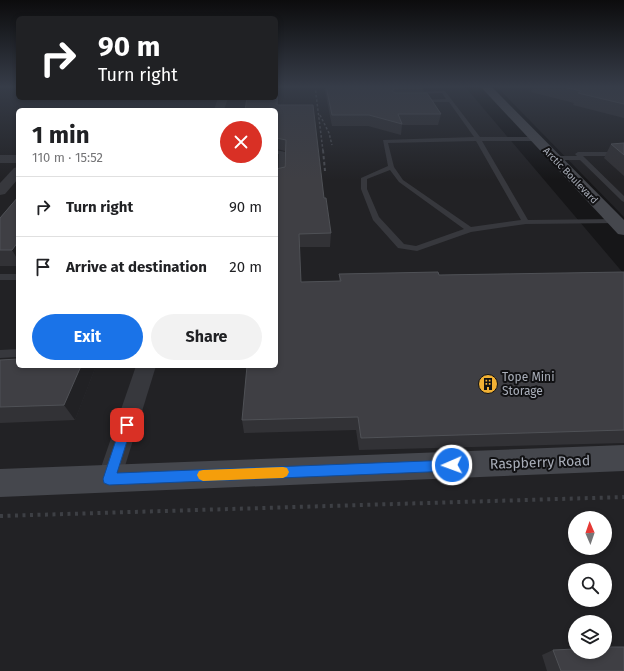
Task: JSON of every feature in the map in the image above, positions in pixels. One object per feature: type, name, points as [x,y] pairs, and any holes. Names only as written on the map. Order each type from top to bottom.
[{"type":"main road","name":"Arctic Boulevard","points":[[515,117],[622,227]]},
{"type":"main road","name":"Raspberry Road","points":[[0,484],[624,458]]},
{"type":"street","points":[[0,160],[16,159]]},
{"type":"street","points":[[0,191],[16,174]]},
{"type":"street","points":[[109,479],[145,368]]},
{"type":"lane","points":[[462,117],[478,139],[526,222]]},
{"type":"lane","points":[[470,230],[401,181],[391,167],[385,141],[537,139]]},
{"type":"lane","points":[[278,152],[282,152],[281,178],[278,178]]},
{"type":"lane","points":[[624,154],[578,154],[624,200]]},
{"type":"lane","points":[[555,158],[582,158]]},
{"type":"lane","points":[[391,167],[364,178],[364,189],[376,218],[401,246],[417,249],[470,230],[526,222],[622,227]]},
{"type":"lane","points":[[0,277],[16,277]]},
{"type":"lane","points":[[0,354],[16,353]]},
{"type":"path","points":[[0,516],[624,497]]},
{"type":"shaded area","points":[[0,117],[16,117],[16,368],[278,368],[278,117],[491,117],[624,274],[624,671],[0,671]]},
{"type":"shaded area","points":[[527,117],[624,117],[624,217]]},
{"type":"building","name":"Tope Mini Storage","points":[[278,117],[314,117],[324,198],[326,198],[331,233],[299,234],[301,282],[341,281],[339,274],[438,272],[439,275],[624,272],[624,430],[361,438],[358,417],[242,420],[247,368],[278,368],[278,169],[285,167],[286,140],[278,138]]},
{"type":"building","points":[[377,117],[399,117],[402,124]]},
{"type":"building","points":[[624,143],[624,155],[611,144]]},
{"type":"building","points":[[16,199],[16,245],[12,250],[0,250],[0,218]]},
{"type":"building","points":[[16,359],[16,368],[80,368],[64,405],[0,407],[0,360]]},
{"type":"building","points":[[612,647],[624,647],[624,671],[561,671],[553,650],[568,649],[568,659],[612,659]]},
{"type":"railway","points":[[319,117],[323,151]]},
{"type":"railway","points":[[321,117],[329,133],[332,145]]},
{"type":"railway","points":[[323,150],[325,171]]},
{"type":"slow traffic","points":[[203,475],[283,472]]},
{"type":"place","name":"Tope Mini Storage","points":[[488,384]]},
{"type":"route","points":[[127,425],[109,479],[452,465]]}]
